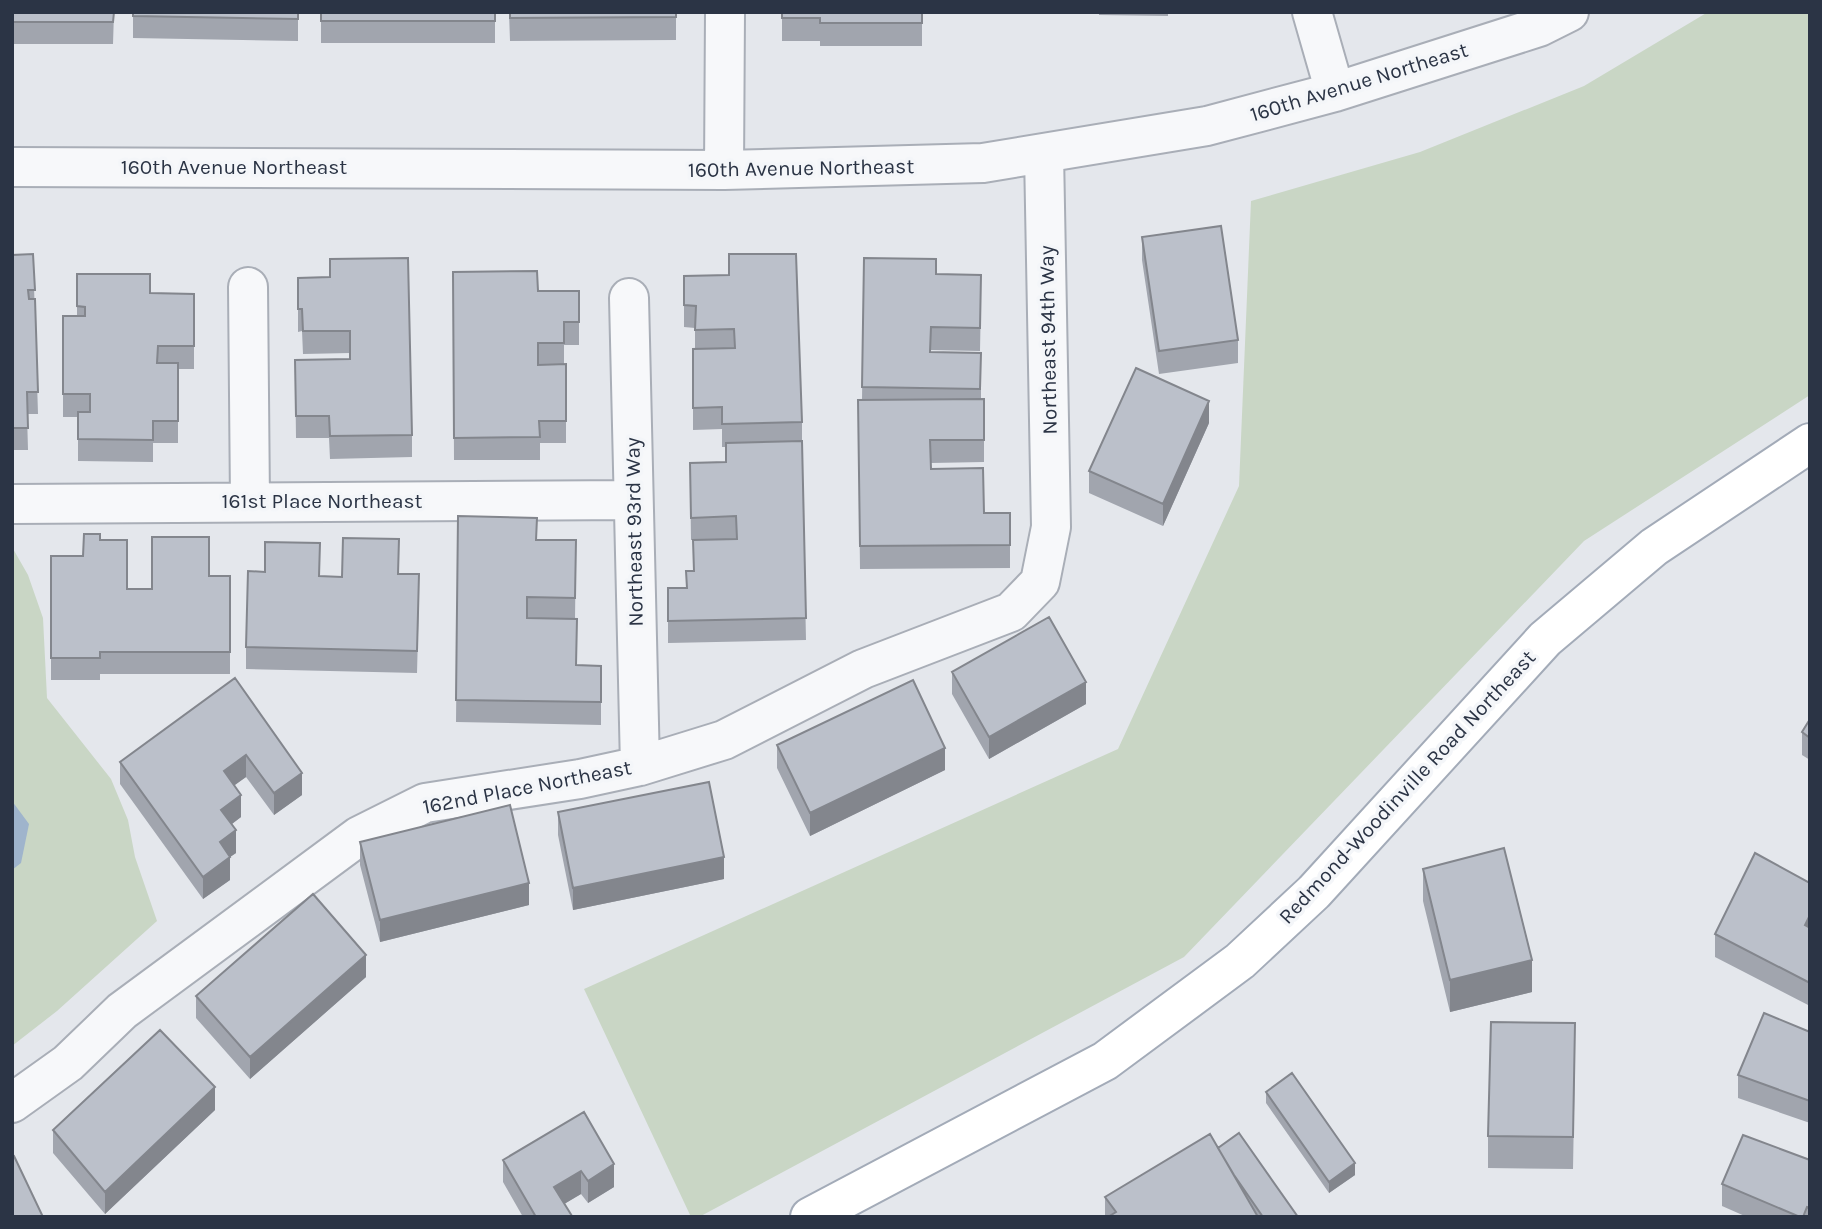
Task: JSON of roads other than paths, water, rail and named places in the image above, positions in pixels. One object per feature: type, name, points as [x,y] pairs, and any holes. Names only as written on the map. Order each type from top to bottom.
[{"type":"main road","name":"Redmond-Woodinville Road Northeast","points":[[810,1217],[1105,1061],[1240,961],[1314,892],[1545,639],[1654,547],[1810,443]]},
{"type":"street","points":[[724,170],[725,12]]},
{"type":"street","points":[[1312,12],[1335,92]]},
{"type":"street","name":"160th Avenue Northeast","points":[[12,167],[724,170],[983,163],[1208,126],[1335,92],[1539,27],[1569,12]]},
{"type":"street","name":"Northeast 94th Way","points":[[1044,153],[1051,527]]},
{"type":"street","points":[[248,287],[250,502]]},
{"type":"street","name":"Northeast 93rd Way","points":[[629,298],[640,766]]},
{"type":"street","name":"161st Place Northeast","points":[[12,504],[633,500]]},
{"type":"street","name":"162nd Place Northeast","points":[[12,1103],[68,1063],[122,1011],[359,836],[425,803],[580,779],[640,766],[724,740],[863,669],[1011,612],[1041,582],[1051,527]]},
{"type":"water","points":[[12,801],[29,824],[21,863],[12,870]]}]
